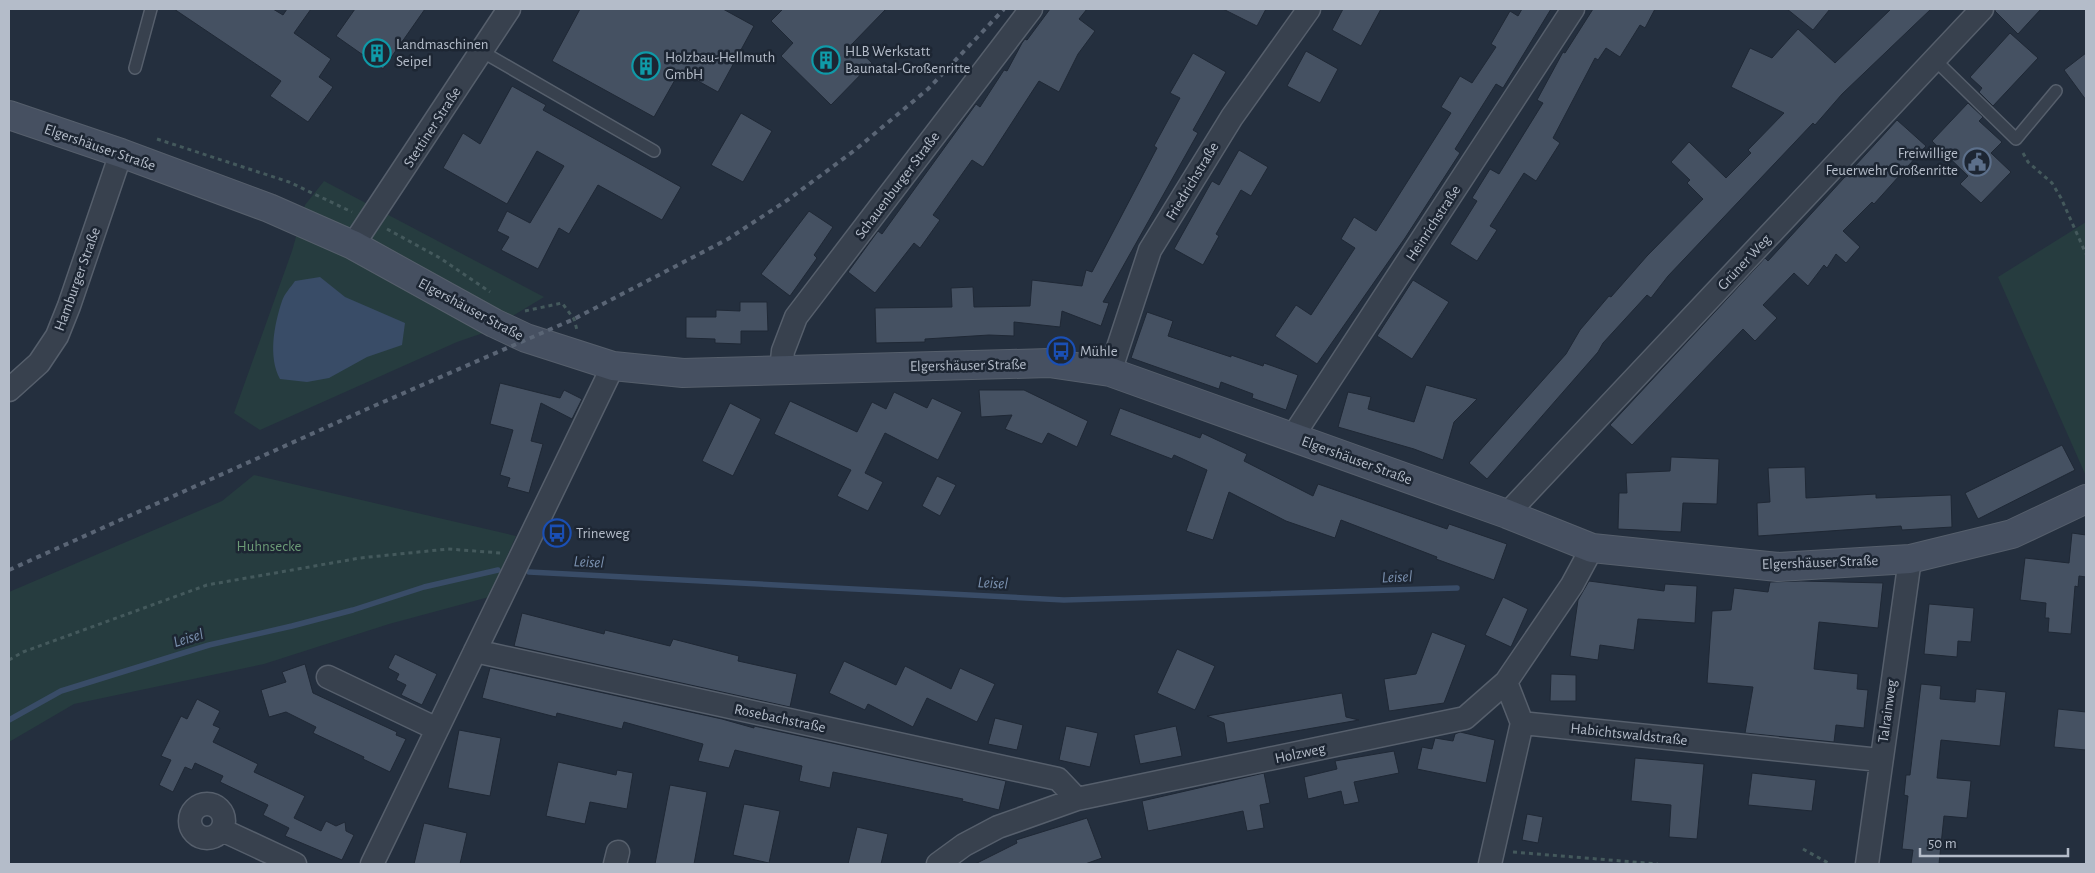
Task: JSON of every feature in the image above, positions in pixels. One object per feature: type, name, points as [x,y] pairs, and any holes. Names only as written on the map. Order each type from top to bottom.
[{"type":"street","name":"Stettiner Straße","points":[[354,245],[509,9]]},
{"type":"street","name":"Schauenburger Straße","points":[[781,370],[783,351],[796,317],[1031,9]]},
{"type":"street","name":"Friedrichstraße","points":[[1110,372],[1150,250],[1232,116],[1309,9]]},
{"type":"street","name":"Heinrichstraße","points":[[1293,436],[1573,9]]},
{"type":"street","name":"Grüner Weg","points":[[1507,514],[1982,9]]},
{"type":"street","name":"Elgershäuser Straße","points":[[9,115],[121,153],[269,208],[354,245],[494,323],[526,338],[613,366],[683,373],[1049,364],[1110,372],[1507,514],[1592,548],[1778,567],[1910,558],[2012,534],[2086,499]]},
{"type":"street","name":"Hamburger Straße","points":[[9,390],[39,363],[57,336],[70,306],[121,153]]},
{"type":"street","points":[[372,864],[613,366]]},
{"type":"street","name":"Holzweg","points":[[938,864],[964,845],[998,827],[1077,799],[1465,718],[1506,682],[1572,585],[1592,548]]},
{"type":"street","name":"Talrainweg","points":[[1867,864],[1880,760],[1910,558]]},
{"type":"street","name":"Rosebachstraße","points":[[475,651],[1058,779],[1077,799]]},
{"type":"street","points":[[328,677],[437,729]]},
{"type":"street","points":[[1491,857],[1522,723],[1506,682]]},
{"type":"street","name":"Habichtswaldstraße","points":[[1522,723],[1880,760]]},
{"type":"street","points":[[222,830],[295,864]]},
{"type":"lane","points":[[135,68],[151,9]]},
{"type":"lane","points":[[481,51],[654,151]]},
{"type":"lane","points":[[1934,59],[2016,139],[2056,91]]},
{"type":"path","points":[[2016,139],[2028,162],[2052,183],[2061,198],[2086,254]]},
{"type":"path","points":[[9,660],[23,652],[206,585],[360,558],[448,549],[492,551],[520,557]]},
{"type":"path","points":[[1803,849],[1830,864]]},
{"type":"path","points":[[1491,857],[1658,864]]},
{"type":"green space","points":[[324,181],[544,297],[486,332],[457,342],[260,430],[234,413],[292,251],[305,205]]},
{"type":"green space","points":[[2086,222],[2086,476],[1998,277]]},
{"type":"green space","name":"Huhnsecke","points":[[254,475],[516,536],[489,597],[389,624],[264,664],[74,704],[9,742],[9,592],[222,501]]},
{"type":"water","points":[[320,277],[345,297],[405,323],[402,345],[367,357],[329,378],[307,382],[280,379],[276,370],[273,351],[275,330],[283,298],[295,281]]},
{"type":"building","points":[[174,9],[273,9],[283,15],[287,9],[311,9],[294,33],[331,59],[319,77],[333,87],[308,122],[270,96],[281,81]]},
{"type":"building","name":"Landmaschinen Seipel","points":[[355,9],[425,9],[383,69],[336,36]]},
{"type":"building","name":"Holzbau-Hellmuth GmbH","points":[[580,9],[723,9],[754,26],[718,92],[680,71],[654,117],[552,61]]},
{"type":"building","name":"HLB Werkstatt Baunatal-Großenritte","points":[[783,9],[886,9],[852,44],[872,63],[831,105],[781,56],[793,43],[771,21]]},
{"type":"building","points":[[1050,9],[1087,9],[1079,19],[1095,31],[1078,54],[1059,92],[1039,81],[983,167],[972,160],[933,215],[940,220],[920,248],[914,243],[875,293],[848,272],[878,231],[882,234],[976,104],[980,107],[1004,70],[1007,71],[1022,43],[1025,39],[1027,40]]},
{"type":"building","points":[[1223,9],[1266,9],[1257,26]]},
{"type":"building","points":[[1343,9],[1381,9],[1361,46],[1332,30]]},
{"type":"building","points":[[1522,9],[1551,9],[1503,88],[1496,84],[1455,149],[1460,153],[1405,238],[1317,364],[1275,336],[1296,305],[1311,315],[1355,248],[1341,239],[1354,217],[1376,231],[1451,113],[1441,107],[1460,76],[1472,83],[1496,47],[1491,44],[1510,11],[1518,16]]},
{"type":"building","points":[[1593,9],[1655,9],[1645,28],[1640,25],[1620,57],[1606,48],[1598,60],[1595,58],[1553,138],[1560,143],[1536,181],[1524,173],[1490,226],[1497,230],[1477,261],[1450,244],[1477,201],[1472,198],[1490,169],[1499,174],[1543,103],[1537,100],[1563,52],[1565,53]]},
{"type":"building","points":[[1787,9],[1830,9],[1813,30]]},
{"type":"building","points":[[1891,9],[1931,9],[1842,94],[1815,125],[1813,123],[1668,276],[1651,298],[1647,295],[1603,343],[1598,352],[1487,479],[1469,463],[1566,354],[1580,330],[1609,296],[1611,297],[1647,256],[1703,199],[1687,183],[1690,180],[1671,162],[1689,142],[1726,178],[1751,153],[1748,150],[1784,113],[1731,87],[1750,48],[1772,58],[1798,29],[1835,63]]},
{"type":"building","points":[[1995,9],[2041,9],[2018,34]]},
{"type":"building","points":[[2010,33],[2038,58],[1993,106],[1979,92],[1982,88],[1970,77]]},
{"type":"building","points":[[1306,51],[1338,69],[1320,103],[1287,86]]},
{"type":"building","points":[[1193,53],[1226,72],[1193,130],[1198,133],[1103,302],[1109,303],[1101,326],[1062,311],[1060,327],[1014,322],[1014,336],[989,335],[925,339],[925,342],[876,343],[875,308],[952,307],[951,288],[973,287],[974,307],[1030,306],[1032,280],[1082,286],[1086,270],[1092,272],[1157,148],[1154,146],[1180,98],[1170,93]]},
{"type":"building","points":[[2086,53],[2086,100],[2064,70]]},
{"type":"building","points":[[512,86],[546,105],[543,110],[681,187],[662,220],[598,185],[569,234],[559,228],[538,269],[501,250],[509,237],[497,231],[507,211],[530,223],[564,166],[537,151],[507,204],[443,168],[463,133],[480,144]]},
{"type":"building","name":"Freiwillige Feuerwehr Großenritte","points":[[1968,103],[1983,117],[1979,121],[2002,142],[1991,153],[2011,172],[1981,203],[1960,184],[1968,176],[1932,141]]},
{"type":"building","points":[[741,113],[772,131],[743,182],[711,165]]},
{"type":"building","points":[[1897,120],[1926,146],[1874,204],[1872,202],[1843,231],[1860,247],[1846,263],[1836,254],[1827,268],[1824,265],[1808,286],[1794,273],[1763,305],[1777,318],[1755,341],[1743,329],[1632,445],[1610,425],[1765,258],[1768,261]]},
{"type":"building","points":[[1239,150],[1268,167],[1251,196],[1241,190],[1216,234],[1219,236],[1203,265],[1174,249],[1212,181],[1219,185]]},
{"type":"building","points":[[809,211],[833,227],[814,255],[817,258],[790,296],[761,274]]},
{"type":"building","points":[[1413,280],[1449,302],[1412,359],[1377,336]]},
{"type":"building","points":[[740,302],[767,302],[768,331],[741,331],[741,344],[715,343],[715,339],[686,338],[686,317],[716,317],[716,310],[740,311]]},
{"type":"building","points":[[1147,312],[1173,321],[1168,336],[1231,357],[1231,355],[1263,366],[1264,363],[1298,375],[1286,410],[1252,398],[1253,394],[1221,382],[1219,389],[1131,358]]},
{"type":"building","points":[[500,383],[560,398],[564,390],[582,399],[572,419],[541,403],[531,441],[543,444],[529,493],[507,487],[510,478],[500,475],[513,430],[490,424]]},
{"type":"building","points":[[1426,385],[1477,399],[1454,422],[1443,460],[1414,449],[1338,427],[1348,392],[1371,397],[1368,409],[1414,422]]},
{"type":"building","points":[[979,390],[1024,390],[1088,421],[1077,447],[1048,433],[1042,444],[1005,429],[1012,415],[981,417]]},
{"type":"building","points":[[894,392],[927,408],[932,398],[962,412],[938,460],[885,433],[865,473],[883,482],[868,511],[837,496],[851,470],[774,434],[790,401],[857,432],[872,402],[886,409]]},
{"type":"building","points":[[730,403],[761,419],[733,476],[702,461]]},
{"type":"building","points":[[1120,408],[1200,438],[1202,433],[1247,454],[1244,461],[1313,496],[1318,484],[1447,529],[1449,524],[1507,544],[1494,580],[1436,559],[1437,557],[1341,520],[1335,538],[1286,521],[1229,492],[1213,540],[1186,531],[1207,470],[1174,455],[1172,459],[1110,435]]},
{"type":"building","points":[[2062,445],[2075,470],[1978,519],[1965,493]]},
{"type":"building","points":[[1671,457],[1719,459],[1717,504],[1683,503],[1681,532],[1618,529],[1619,493],[1627,493],[1626,473],[1670,471]]},
{"type":"building","points":[[1805,467],[1806,498],[1876,494],[1876,498],[1951,495],[1952,527],[1902,530],[1901,526],[1758,536],[1757,503],[1770,502],[1768,468]]},
{"type":"building","points":[[937,476],[956,485],[940,516],[922,506]]},
{"type":"building","points":[[2072,533],[2086,535],[2086,577],[2079,576],[2078,587],[2075,586],[2071,634],[2048,632],[2049,618],[2045,618],[2046,603],[2020,600],[2025,558],[2069,563]]},
{"type":"building","points":[[1589,581],[1664,591],[1665,584],[1697,586],[1695,623],[1638,619],[1634,650],[1600,645],[1598,660],[1570,656],[1578,600]]},
{"type":"building","points":[[1770,582],[1883,583],[1878,628],[1819,622],[1814,669],[1858,674],[1857,689],[1868,690],[1864,728],[1836,725],[1834,742],[1745,733],[1753,687],[1707,683],[1712,611],[1731,610],[1734,588],[1768,592]]},
{"type":"building","points":[[1503,597],[1528,609],[1511,647],[1485,635]]},
{"type":"building","points":[[1929,604],[1974,608],[1971,642],[1958,641],[1957,657],[1924,654]]},
{"type":"building","points":[[522,613],[604,634],[605,630],[670,646],[673,639],[739,656],[738,661],[797,674],[790,707],[514,646]]},
{"type":"building","points":[[1432,632],[1466,645],[1444,703],[1389,711],[1384,679],[1416,674]]},
{"type":"building","points":[[1177,649],[1215,666],[1195,710],[1157,693]]},
{"type":"building","points":[[395,654],[437,674],[422,705],[401,695],[406,685],[396,680],[399,674],[388,668]]},
{"type":"building","points":[[844,661],[896,685],[905,666],[951,689],[960,668],[995,684],[977,722],[927,698],[913,727],[868,704],[865,710],[829,693]]},
{"type":"building","points":[[305,664],[313,693],[397,732],[396,735],[406,739],[390,772],[363,759],[364,757],[313,733],[316,727],[286,712],[269,717],[261,690],[286,682],[282,672]]},
{"type":"building","points":[[490,668],[722,719],[754,728],[754,726],[1006,781],[999,810],[962,801],[963,799],[833,772],[830,788],[799,781],[802,766],[735,750],[729,768],[698,761],[703,744],[624,722],[622,729],[557,713],[556,717],[482,698]]},
{"type":"building","points":[[1551,674],[1576,675],[1576,701],[1550,701]]},
{"type":"building","points":[[1921,684],[1941,686],[1940,699],[1975,702],[1976,689],[2006,692],[2000,746],[1941,740],[1937,778],[1971,781],[1967,818],[1944,816],[1939,864],[1911,864],[1913,850],[1902,849],[1908,796],[1904,795],[1906,775],[1910,775]]},
{"type":"building","points":[[1342,693],[1346,717],[1359,720],[1227,743],[1224,723],[1207,716]]},
{"type":"building","points":[[197,699],[220,711],[213,725],[220,728],[213,742],[258,764],[254,772],[305,796],[294,818],[321,831],[326,821],[336,826],[345,822],[346,831],[354,835],[342,860],[285,836],[289,828],[263,815],[268,805],[220,782],[223,776],[195,763],[192,770],[185,767],[173,792],[159,785],[171,760],[161,756],[181,716],[187,719]]},
{"type":"building","points":[[2058,709],[2086,712],[2086,750],[2054,747]]},
{"type":"building","points":[[995,718],[1023,725],[1017,750],[988,744]]},
{"type":"building","points":[[1066,726],[1098,733],[1090,767],[1059,760]]},
{"type":"building","points":[[1176,726],[1182,756],[1140,764],[1134,735]]},
{"type":"building","points":[[459,730],[501,738],[490,796],[448,788]]},
{"type":"building","points":[[1460,732],[1495,740],[1486,783],[1417,769],[1422,747],[1432,749],[1435,738],[1453,741],[1455,734]]},
{"type":"building","points":[[1394,751],[1399,773],[1354,782],[1359,802],[1344,805],[1341,791],[1308,799],[1304,777],[1337,769],[1335,761]]},
{"type":"building","points":[[1635,758],[1704,764],[1697,839],[1669,837],[1671,805],[1631,801]]},
{"type":"building","points":[[558,762],[616,775],[617,770],[633,773],[627,809],[590,802],[585,824],[546,816]]},
{"type":"building","points":[[1264,773],[1270,803],[1260,805],[1264,828],[1247,831],[1243,811],[1148,831],[1142,801]]},
{"type":"building","points":[[1752,773],[1816,780],[1812,811],[1748,805]]},
{"type":"building","points":[[670,785],[707,792],[694,864],[655,864]]},
{"type":"building","points":[[744,804],[780,811],[769,863],[733,855]]},
{"type":"building","points":[[1527,814],[1543,817],[1538,843],[1522,840]]},
{"type":"building","points":[[1087,818],[1102,858],[1085,864],[975,864],[1017,843],[1016,840]]},
{"type":"building","points":[[424,823],[467,833],[460,864],[414,864]]},
{"type":"building","points":[[857,827],[888,834],[881,864],[848,864]]},
{"type":"waterway","name":"Leisel","points":[[9,720],[61,691],[209,645],[292,626],[353,610],[424,587],[498,570]]},
{"type":"waterway","name":"Leisel","points":[[529,572],[1064,600],[1457,588]]},
{"type":"railway","points":[[9,570],[367,409],[574,319],[728,239],[789,199],[855,150],[928,89],[1004,9]]},
{"type":"place","name":"Landmaschinen Seipel","points":[[377,53]]},
{"type":"place","name":"HLB Werkstatt Baunatal-Großenritte","points":[[826,60]]},
{"type":"place","name":"Holzbau-Hellmuth GmbH","points":[[646,66]]},
{"type":"place","name":"Freiwillige Feuerwehr Großenritte","points":[[1977,162]]},
{"type":"place","name":"Mühle","points":[[1061,351]]},
{"type":"place","name":"Trineweg","points":[[557,533]]}]
